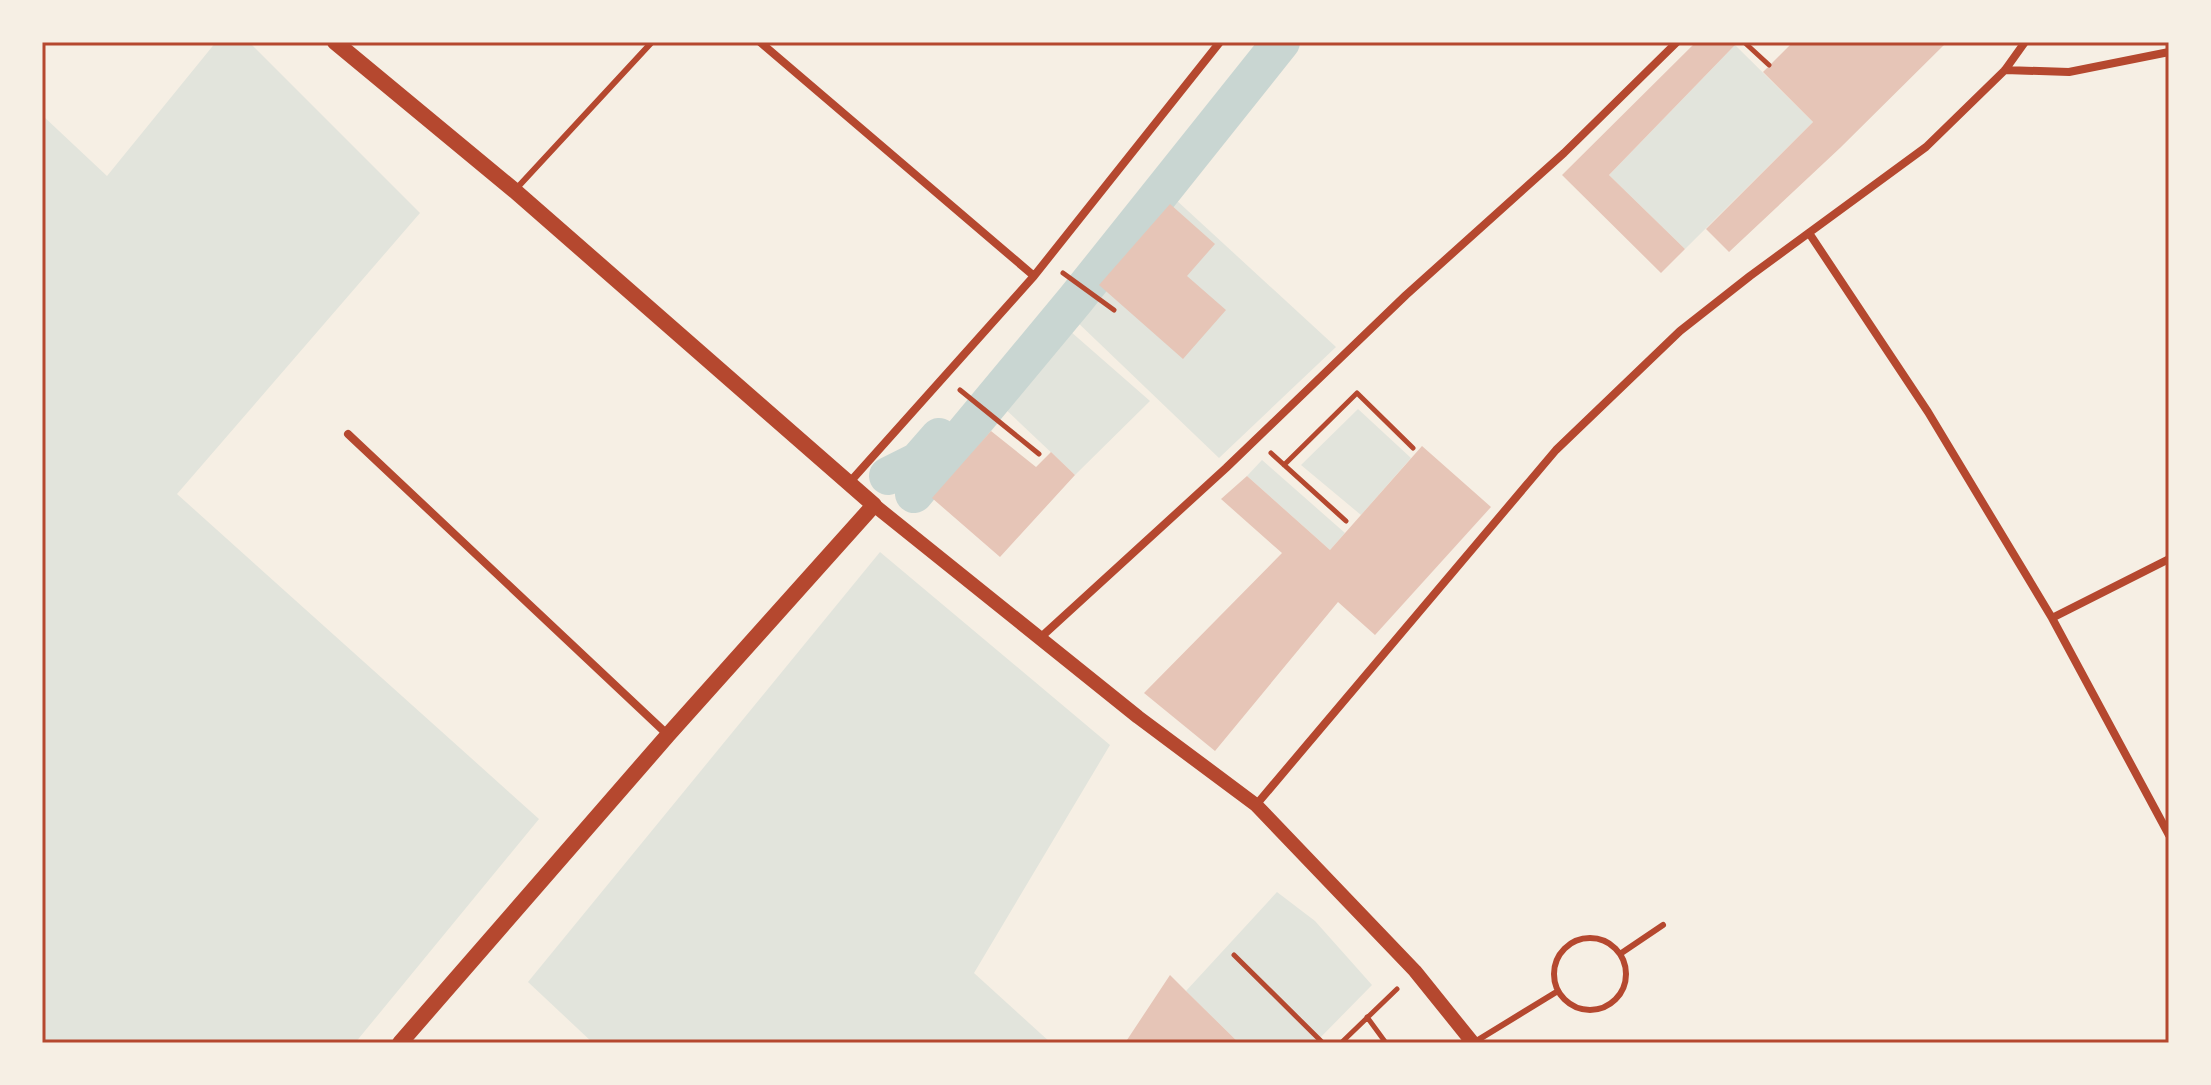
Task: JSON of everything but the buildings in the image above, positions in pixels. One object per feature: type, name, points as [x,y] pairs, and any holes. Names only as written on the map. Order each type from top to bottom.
[{"type":"main road","points":[[335,42],[515,191],[874,505],[668,735],[400,1043]]},
{"type":"street","points":[[760,42],[1034,276]]},
{"type":"street","points":[[848,484],[1034,276],[1220,42]]},
{"type":"street","points":[[1040,638],[1256,439],[1406,295],[1564,153],[1677,42]]},
{"type":"street","points":[[1256,805],[1556,450],[1680,331],[1926,147],[2005,70],[2025,42]]},
{"type":"street","points":[[2005,70],[2069,72],[2169,52]]},
{"type":"street","points":[[1809,233],[1928,412],[2052,618],[2169,835]]},
{"type":"street","points":[[348,434],[668,735]]},
{"type":"street","points":[[874,505],[1138,717],[1256,805],[1415,971],[1473,1043]]},
{"type":"street","points":[[2052,618],[2169,559]]},
{"type":"lane","points":[[515,191],[652,42]]},
{"type":"lane","points":[[1620,954],[1663,925]]},
{"type":"lane","points":[[1577,940],[1601,940],[1620,954],[1626,976],[1617,997],[1608,1004],[1597,1009],[1575,1006],[1558,991],[1554,967],[1558,956],[1577,940]]},
{"type":"lane","points":[[1473,1043],[1558,991]]},
{"type":"path","points":[[1744,42],[1769,65]]},
{"type":"path","points":[[1058,269],[1114,310]]},
{"type":"path","points":[[959,390],[1039,454]]},
{"type":"path","points":[[1284,465],[1357,393],[1413,448]]},
{"type":"path","points":[[1256,439],[1346,521]]},
{"type":"path","points":[[1234,955],[1323,1043]]},
{"type":"path","points":[[1341,1043],[1415,971]]},
{"type":"path","points":[[1367,1017],[1386,1043]]},
{"type":"shaded area","points":[[216,42],[249,42],[420,213],[177,494],[539,819],[355,1043],[42,1043],[42,115],[107,176]]},
{"type":"shaded area","points":[[1735,45],[1813,122],[1685,249],[1609,175]]},
{"type":"shaded area","points":[[1175,199],[1336,347],[1219,458],[1073,318]]},
{"type":"shaded area","points":[[1070,331],[1150,401],[1075,475],[1002,406]]},
{"type":"shaded area","points":[[1358,409],[1411,458],[1361,515],[1301,465]]},
{"type":"shaded area","points":[[1262,460],[1345,533],[1330,550],[1247,476]]},
{"type":"shaded area","points":[[880,552],[1110,745],[974,973],[1051,1043],[593,1043],[528,982]]},
{"type":"shaded area","points":[[1277,892],[1315,921],[1372,985],[1315,1043],[1239,1043],[1186,991]]},
{"type":"waterway","points":[[914,494],[1076,299],[1281,42]]},
{"type":"waterway","points":[[888,476],[918,461],[939,437]]}]
